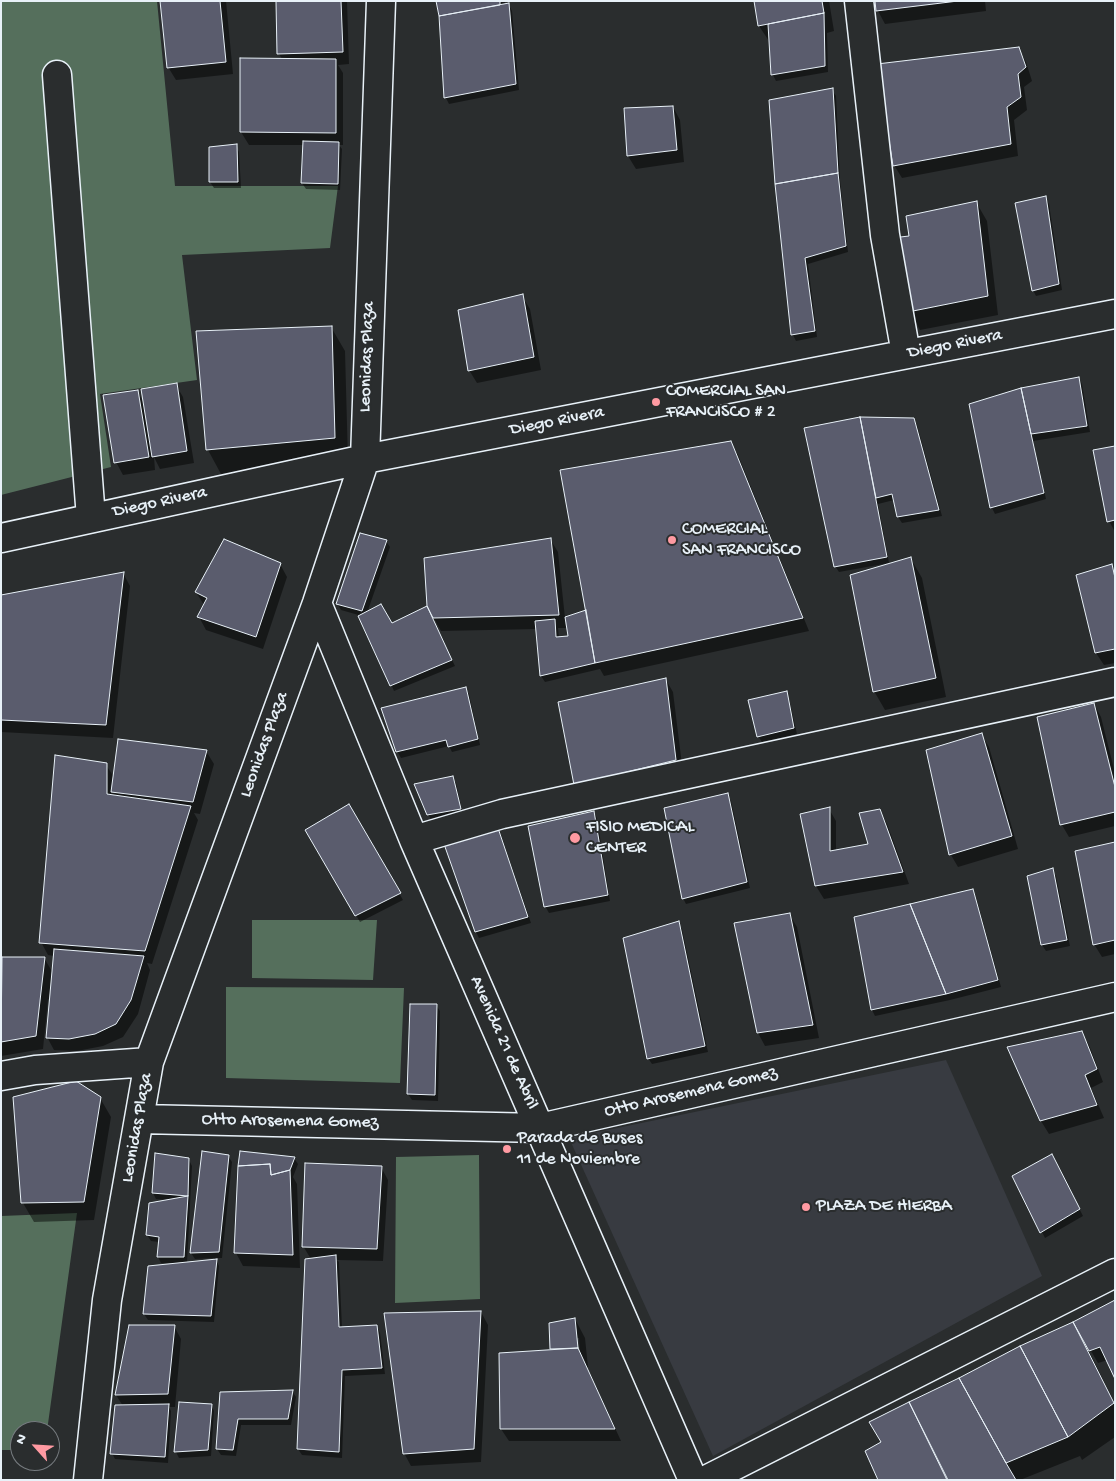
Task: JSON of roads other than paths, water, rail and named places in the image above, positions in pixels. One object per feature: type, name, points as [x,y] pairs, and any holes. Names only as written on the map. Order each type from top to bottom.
[{"type":"street","name":"Leonidas Plaza","points":[[88,1480],[107,1300],[149,1062],[317,604],[365,459],[380,1]]},
{"type":"street","points":[[859,1],[885,235],[906,354]]},
{"type":"street","points":[[57,75],[91,518]]},
{"type":"street","name":"Diego Rivera","points":[[1,538],[365,459],[1115,314]]},
{"type":"street","name":"Avenida 21 de Abril","points":[[317,604],[414,840],[693,1480]]},
{"type":"street","points":[[414,840],[502,814],[1115,682]]},
{"type":"street","name":"Otto Arosemena Gomez","points":[[140,1119],[540,1128],[1115,997]]},
{"type":"street","points":[[1,1076],[35,1070],[149,1062]]},
{"type":"street","points":[[706,1480],[1115,1273]]},
{"type":"place","name":"COMERCIAL SAN FRANCISCO # 2","points":[[656,402]]},
{"type":"place","name":"COMERCIAL SAN FRANCISCO","points":[[672,540]]},
{"type":"place","name":"FISIO MEDICAL CENTER","points":[[575,838]]},
{"type":"place","name":"Parada de Buses 11 de Noviembre","points":[[507,1149]]},
{"type":"place","name":"PLAZA DE HIERBA","points":[[806,1207]]}]
